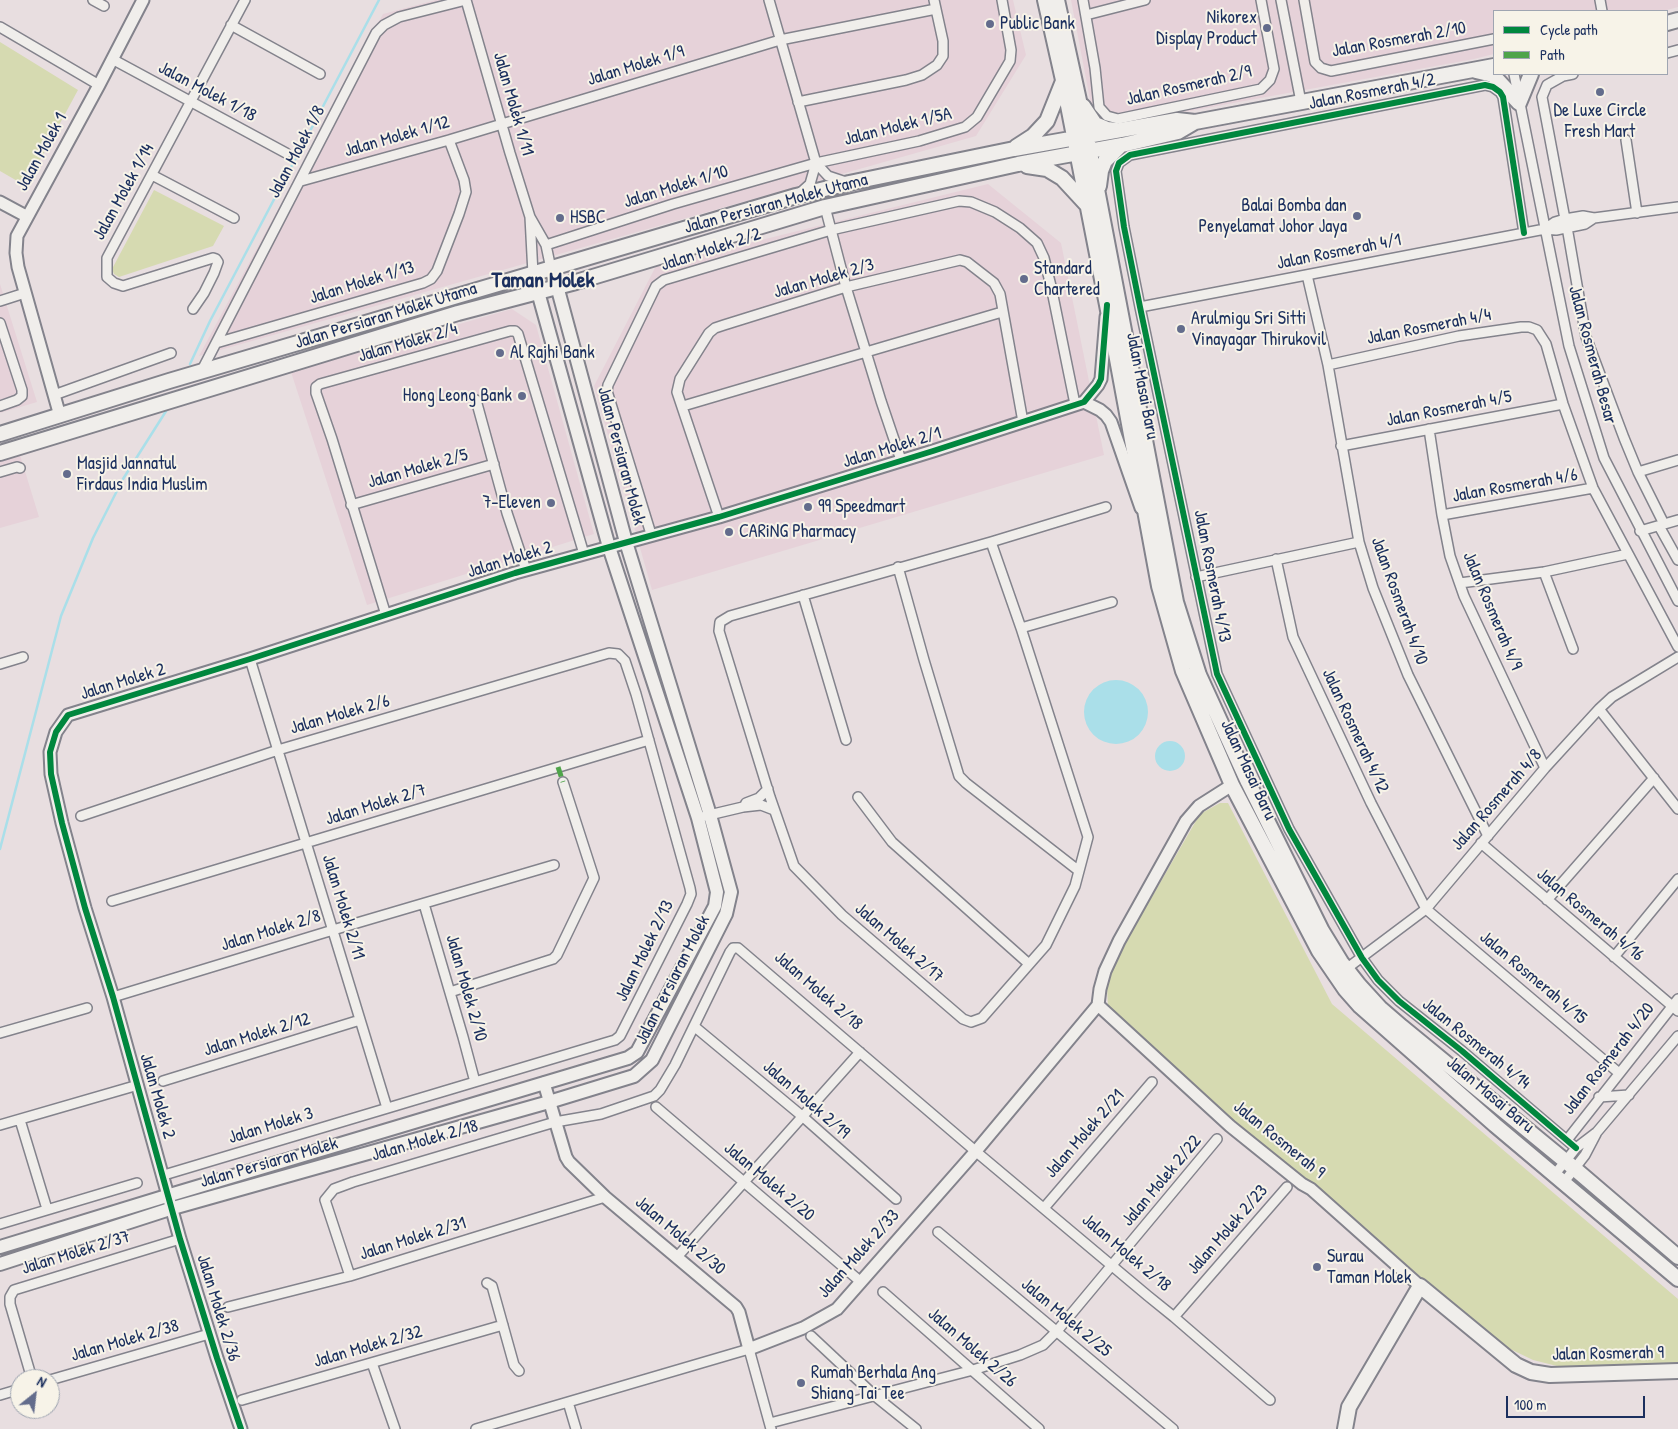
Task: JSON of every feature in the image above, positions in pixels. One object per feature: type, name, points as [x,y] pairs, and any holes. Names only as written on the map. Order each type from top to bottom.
[{"type":"main road","name":"Jalan Masai Baru","points":[[1045,0],[1063,80],[1082,145],[1176,602],[1198,675],[1259,805],[1322,931],[1346,969],[1380,1008],[1678,1257]]},
{"type":"main road","name":"Jalan Masai Baru","points":[[1057,0],[1078,99],[1082,145]]},
{"type":"main road","points":[[1082,145],[1120,130],[1176,120],[1195,122],[1476,71],[1493,66]]},
{"type":"main road","points":[[1476,71],[1493,75],[1519,103],[1531,75]]},
{"type":"main road","points":[[1014,149],[1032,136],[1047,120],[1063,80]]},
{"type":"main road","points":[[1078,99],[1095,124],[1107,129],[1120,130]]},
{"type":"main road","points":[[1082,145],[1122,145],[1178,132],[1195,122]]},
{"type":"main road","name":"Jalan Persiaran Molek Utama","points":[[0,434],[796,196],[849,183],[1014,149],[1082,145]]},
{"type":"main road","name":"Jalan Persiaran Molek Utama","points":[[0,453],[458,313],[539,292],[825,207],[1018,164],[1082,145]]},
{"type":"main road","points":[[1018,164],[1047,169],[1093,201],[1101,171],[1106,161],[1122,145]]},
{"type":"main road","name":"Jalan Masai Baru","points":[[1093,201],[1107,305],[1150,528],[1159,586],[1183,671],[1232,785],[1315,944],[1345,989],[1376,1022],[1678,1279]]},
{"type":"main road","name":"Jalan Persiaran Molek","points":[[0,1247],[628,1058],[637,1052],[715,906],[716,882],[704,817],[551,269]]},
{"type":"main road","name":"Jalan Persiaran Molek","points":[[0,1264],[172,1208],[549,1102],[634,1076],[652,1060],[726,914],[731,892],[609,546],[533,274]]},
{"type":"main road","points":[[1232,785],[1240,785],[1247,788],[1259,805]]},
{"type":"main road","points":[[1345,1429],[1349,1407],[1420,1286]]},
{"type":"main road","name":"Jalan Rosmerah 9","points":[[1420,1286],[1516,1365],[1531,1372],[1550,1375],[1678,1371]]},
{"type":"street","points":[[93,0],[104,6]]},
{"type":"street","name":"Jalan Molek 1","points":[[60,416],[25,293],[16,253],[17,236],[143,0]]},
{"type":"street","name":"Jalan Molek 1/14","points":[[194,309],[214,274],[218,262],[216,259],[213,258],[123,286],[114,283],[107,277],[106,265],[110,250],[245,0]]},
{"type":"street","name":"Jalan Molek 1/11","points":[[466,0],[501,124],[530,217],[546,245],[551,269]]},
{"type":"street","name":"Jalan Molek 1/8","points":[[201,373],[376,33],[384,25],[399,17],[466,0]]},
{"type":"street","points":[[769,0],[816,163],[828,176],[849,183]]},
{"type":"street","name":"Jalan Molek 1/5A","points":[[816,163],[919,141],[966,128],[984,106],[1010,61],[1002,0]]},
{"type":"street","name":"Jalan Rosmerah 2/9","points":[[1082,0],[1086,14],[1099,107],[1107,116],[1118,119],[1261,89],[1270,80],[1274,69],[1260,0]]},
{"type":"street","points":[[1086,14],[1145,0]]},
{"type":"street","points":[[1281,0],[1301,102]]},
{"type":"street","name":"Jalan Rosmerah 2/10","points":[[1304,0],[1315,62],[1321,68],[1331,71],[1493,39]]},
{"type":"street","points":[[798,102],[922,76],[937,65],[944,56],[943,41],[935,4]]},
{"type":"street","name":"Jalan Molek 1/9","points":[[501,124],[780,40],[935,4]]},
{"type":"street","points":[[231,25],[320,74]]},
{"type":"street","points":[[0,27],[99,85]]},
{"type":"street","name":"Jalan Molek 1/18","points":[[112,59],[286,153]]},
{"type":"street","name":"Jalan Rosmerah Besar","points":[[1514,75],[1569,346],[1607,465],[1678,601]]},
{"type":"street","points":[[1568,75],[1546,85],[1542,97],[1586,336],[1638,472],[1678,560]]},
{"type":"street","name":"Jalan Rosmerah 4/2","points":[[1116,171],[1119,163],[1130,155],[1485,85],[1493,87],[1503,97],[1524,233]]},
{"type":"street","name":"Jalan Molek 1/12","points":[[301,181],[501,124]]},
{"type":"street","name":"Jalan Molek 1/13","points":[[216,343],[423,283],[431,279],[437,271],[466,192],[464,180],[449,140]]},
{"type":"street","points":[[1626,140],[1637,213]]},
{"type":"street","points":[[796,196],[810,184],[816,163]]},
{"type":"street","name":"Jalan Molek 1/10","points":[[546,245],[673,204],[816,163]]},
{"type":"street","name":"Jalan Rosmerah 4/13","points":[[1116,171],[1124,228],[1217,674],[1289,828],[1362,958]]},
{"type":"street","points":[[152,175],[234,218]]},
{"type":"street","name":"Jalan Molek 2/2","points":[[651,534],[607,391],[608,385],[656,286],[664,280],[831,230],[959,201],[971,202],[996,212],[1020,228],[1037,243],[1044,258],[1080,403]]},
{"type":"street","points":[[0,202],[26,216]]},
{"type":"street","points":[[825,207],[846,287],[901,460]]},
{"type":"street","points":[[1566,223],[1583,216],[1594,218],[1678,207]]},
{"type":"street","name":"Jalan Molek 1/11","points":[[530,217],[533,274]]},
{"type":"street","name":"Jalan Rosmerah 4/1","points":[[1140,307],[1545,229],[1554,222],[1566,223]]},
{"type":"street","name":"Jalan Molek 2/3","points":[[719,517],[677,392],[680,379],[709,333],[715,328],[846,287],[960,260],[967,262],[994,283],[1000,294],[1023,422]]},
{"type":"street","name":"Jalan Rosmerah 4/10","points":[[1307,275],[1328,365],[1359,542],[1373,588],[1408,675],[1488,836]]},
{"type":"street","points":[[0,301],[25,293]]},
{"type":"street","points":[[1107,305],[1101,379],[1098,385],[1080,403],[1100,410],[1111,422],[1135,496],[1150,528]]},
{"type":"street","points":[[682,406],[1002,312]]},
{"type":"street","points":[[0,323],[22,390],[22,396],[17,400],[0,406]]},
{"type":"street","name":"Jalan Rosmerah 4/4","points":[[1328,365],[1459,336],[1529,327],[1536,330],[1546,344],[1563,404]]},
{"type":"street","name":"Jalan Molek 2/4","points":[[386,614],[316,392],[318,385],[515,331],[518,334],[584,554]]},
{"type":"street","points":[[54,395],[171,353]]},
{"type":"street","name":"Jalan Molek 2/5","points":[[476,400],[507,513],[526,570]]},
{"type":"street","name":"Jalan Molek 2/1","points":[[609,546],[719,517],[1080,403]]},
{"type":"street","points":[[1563,404],[1593,488],[1678,647]]},
{"type":"street","name":"Jalan Rosmerah 4/5","points":[[1341,446],[1563,404]]},
{"type":"street","name":"Jalan Rosmerah 4/9","points":[[1429,429],[1450,556],[1460,583],[1545,768]]},
{"type":"street","points":[[1638,472],[1678,460]]},
{"type":"street","name":"Jalan Molek 2/5","points":[[351,505],[494,464]]},
{"type":"street","points":[[0,472],[17,467],[20,468]]},
{"type":"street","name":"Jalan Rosmerah 4/6","points":[[1442,515],[1593,488]]},
{"type":"street","name":"Jalan Molek 2/17","points":[[991,542],[1021,628],[1088,837],[1075,886],[1046,946],[982,1018],[971,1022],[963,1019],[842,915],[794,866],[774,810],[719,631],[720,622],[730,616],[991,542],[1106,506]]},
{"type":"street","points":[[1640,531],[1678,520]]},
{"type":"street","points":[[1196,576],[1359,542]]},
{"type":"street","name":"Jalan Molek 2","points":[[170,1195],[113,997],[85,908],[51,774],[50,752],[56,732],[68,715],[250,659],[526,570],[609,546]]},
{"type":"street","points":[[1460,583],[1544,572],[1628,554]]},
{"type":"street","name":"Jalan Rosmerah 4/12","points":[[1276,559],[1293,637],[1372,804],[1426,908]]},
{"type":"street","points":[[898,567],[959,776],[1079,871]]},
{"type":"street","points":[[1544,572],[1573,649]]},
{"type":"street","points":[[803,595],[846,740]]},
{"type":"street","points":[[1021,628],[1112,602]]},
{"type":"street","name":"Jalan Molek 2/13","points":[[387,1108],[615,1040],[620,1036],[691,894],[625,660],[618,654],[609,652]]},
{"type":"street","name":"Jalan Molek 2/6","points":[[81,816],[278,750],[609,652]]},
{"type":"street","points":[[0,664],[22,657]]},
{"type":"street","name":"Jalan Rosmerah 4/8","points":[[1346,969],[1426,908],[1545,768],[1599,709],[1612,697],[1678,657]]},
{"type":"street","name":"Jalan Molek 2/11","points":[[250,659],[387,1108]]},
{"type":"street","points":[[1599,709],[1678,809]]},
{"type":"street","name":"Jalan Molek 2/7","points":[[112,901],[649,740]]},
{"type":"street","points":[[1547,900],[1654,778]]},
{"type":"street","points":[[450,992],[552,959],[557,955],[594,880],[563,782]]},
{"type":"street","points":[[1098,1005],[1100,989],[1112,956],[1186,821],[1199,806],[1232,785]]},
{"type":"street","points":[[744,807],[746,803],[758,798],[768,789]]},
{"type":"street","points":[[858,798],[892,842],[1029,964]]},
{"type":"street","points":[[704,817],[744,807],[761,805],[774,810]]},
{"type":"street","name":"Jalan Rosmerah 4/16","points":[[1481,843],[1614,957],[1676,1006]]},
{"type":"street","name":"Jalan Molek 2/8","points":[[113,997],[554,865]]},
{"type":"street","points":[[1614,957],[1678,879]]},
{"type":"street","name":"Jalan Molek 2/10","points":[[424,904],[474,1082]]},
{"type":"street","name":"Jalan Rosmerah 4/15","points":[[1426,908],[1619,1073]]},
{"type":"street","name":"Jalan Molek 2/18","points":[[350,1276],[325,1200],[334,1189],[555,1122],[601,1114],[654,1096],[660,1090],[675,1065],[730,952],[733,948],[738,948],[1112,1266],[1174,1316],[1270,1400]]},
{"type":"street","name":"Jalan Rosmerah 4/14","points":[[1362,958],[1378,980],[1399,1001],[1462,1051],[1576,1148]]},
{"type":"street","name":"Jalan Molek 2/33","points":[[476,1429],[749,1348],[803,1328],[836,1309],[976,1151],[1098,1005]]},
{"type":"street","name":"Jalan Rosmerah 9","points":[[1098,1005],[1222,1119],[1267,1157],[1311,1189],[1420,1286]]},
{"type":"street","name":"Jalan Rosmerah 4/20","points":[[1567,1140],[1619,1073],[1676,1006]]},
{"type":"street","points":[[0,1034],[87,1008]]},
{"type":"street","name":"Jalan Molek 2/12","points":[[163,1081],[360,1020]]},
{"type":"street","name":"Jalan Molek 2/19","points":[[695,1027],[802,1116],[896,1199]]},
{"type":"street","points":[[1570,1165],[1585,1155],[1598,1132],[1678,1036]]},
{"type":"street","points":[[677,1257],[860,1052]]},
{"type":"street","name":"Jalan Molek 2/21","points":[[1044,1208],[1152,1082]]},
{"type":"street","name":"Jalan Molek 2/30","points":[[544,1083],[569,1162],[605,1196],[736,1307],[739,1312],[770,1426]]},
{"type":"street","points":[[0,1125],[138,1085]]},
{"type":"street","points":[[1600,1097],[1629,1094]]},
{"type":"street","name":"Jalan Molek 2/20","points":[[656,1107],[861,1282]]},
{"type":"street","name":"Jalan Molek 3","points":[[164,1175],[387,1108]]},
{"type":"street","points":[[20,1120],[47,1209]]},
{"type":"street","points":[[1560,1178],[1570,1165],[1576,1148],[1598,1132]]},
{"type":"street","name":"Jalan Molek 2/22","points":[[770,1426],[974,1370],[1032,1351],[1042,1345],[1057,1331],[1217,1140]]},
{"type":"street","points":[[0,1224],[137,1183]]},
{"type":"street","name":"Jalan Molek 2/23","points":[[1174,1316],[1287,1187]]},
{"type":"street","name":"Jalan Molek 2/36","points":[[170,1195],[180,1239],[241,1429]]},
{"type":"street","name":"Jalan Molek 2/31","points":[[228,1307],[350,1276],[605,1196]]},
{"type":"street","name":"Jalan Molek 2/25","points":[[938,1232],[1174,1429]]},
{"type":"street","name":"Jalan Molek 2/37","points":[[29,1369],[10,1304],[10,1296],[14,1290],[180,1239]]},
{"type":"street","points":[[487,1283],[492,1286],[514,1365],[519,1371]]},
{"type":"street","name":"Jalan Molek 2/26","points":[[883,1292],[1039,1429]]},
{"type":"street","name":"Jalan Molek 2/32","points":[[242,1400],[503,1324]]},
{"type":"street","name":"Jalan Molek 2/38","points":[[60,1377],[210,1334]]},
{"type":"street","points":[[811,1336],[875,1396],[916,1429]]},
{"type":"street","points":[[372,1363],[395,1429]]},
{"type":"street","points":[[568,1402],[576,1429]]},
{"type":"shaded area","points":[[436,0],[1013,0],[1026,55],[976,136],[199,356],[383,14]]},
{"type":"shaded area","points":[[1071,0],[1678,0],[1678,7],[1667,10],[1493,10],[1493,54],[1474,59],[1113,125],[1092,110]]},
{"type":"shaded area","points":[[988,184],[1061,243],[1104,455],[652,590],[594,386],[656,266]]},
{"type":"shaded area","points":[[0,284],[37,402],[0,413]]},
{"type":"shaded area","points":[[512,309],[536,325],[594,534],[367,605],[291,372]]},
{"type":"shaded area","points":[[20,455],[39,517],[0,528],[0,461]]},
{"type":"green space","points":[[0,42],[78,90],[26,186],[0,171]]},
{"type":"green space","points":[[154,190],[224,226],[213,246],[119,277],[114,274],[112,269]]},
{"type":"green space","points":[[1220,803],[1228,803],[1332,1004],[1678,1299],[1678,1363],[1673,1365],[1620,1367],[1557,1366],[1533,1360],[1508,1348],[1185,1081],[1108,1008],[1107,986],[1121,945],[1150,900],[1200,814]]},
{"type":"water","points":[[1116,680],[1134,686],[1142,694],[1148,712],[1142,730],[1134,738],[1116,744],[1098,738],[1090,730],[1084,712],[1090,694],[1098,686]]},
{"type":"water","points":[[1170,741],[1181,745],[1185,756],[1181,767],[1170,771],[1159,767],[1155,756],[1159,745]]},
{"type":"waterway","points":[[190,364],[210,321],[379,0]]},
{"type":"waterway","points":[[0,849],[61,616],[93,538],[123,479],[168,408]]},
{"type":"marked path","points":[[558,767],[563,782]]},
{"type":"cycle path","points":[[1524,233],[1503,97],[1493,87],[1485,85],[1130,155],[1119,163],[1116,171],[1124,227],[1140,307],[1217,674],[1289,829],[1362,958],[1378,980],[1399,1001],[1462,1051],[1576,1148]]},
{"type":"cycle path","points":[[241,1429],[180,1239],[113,997],[85,908],[62,823],[51,774],[50,752],[56,732],[68,715],[250,659],[515,573],[719,517],[1084,402],[1101,379],[1107,305]]},
{"type":"place","name":"Public Bank","points":[[990,24]]},
{"type":"place","name":"Nikorex Display Product","points":[[1267,28]]},
{"type":"place","name":"De Luxe Circle Fresh Mart","points":[[1600,92]]},
{"type":"place","name":"Balai Bomba dan Penyelamat Johor Jaya","points":[[1357,216]]},
{"type":"place","name":"HSBC","points":[[560,218]]},
{"type":"place","name":"Standard Chartered","points":[[1024,279]]},
{"type":"place","name":"Arulmigu Sri Sitti Vinayagar Thirukovil","points":[[1181,329]]},
{"type":"place","name":"Al Rajhi Bank","points":[[500,353]]},
{"type":"place","name":"Hong Leong Bank","points":[[522,396]]},
{"type":"place","name":"Masjid Jannatul Firdaus India Muslim","points":[[67,474]]},
{"type":"place","name":"7-Eleven","points":[[551,503]]},
{"type":"place","name":"99 Speedmart","points":[[808,507]]},
{"type":"place","name":"CARiNG Pharmacy","points":[[729,532]]},
{"type":"place","name":"Surau Taman Molek","points":[[1317,1267]]},
{"type":"place","name":"Rumah Berhala Ang Shiang Tai Tee","points":[[801,1383]]},
{"type":"district","name":"Taman Molek","points":[[543,281]]}]
